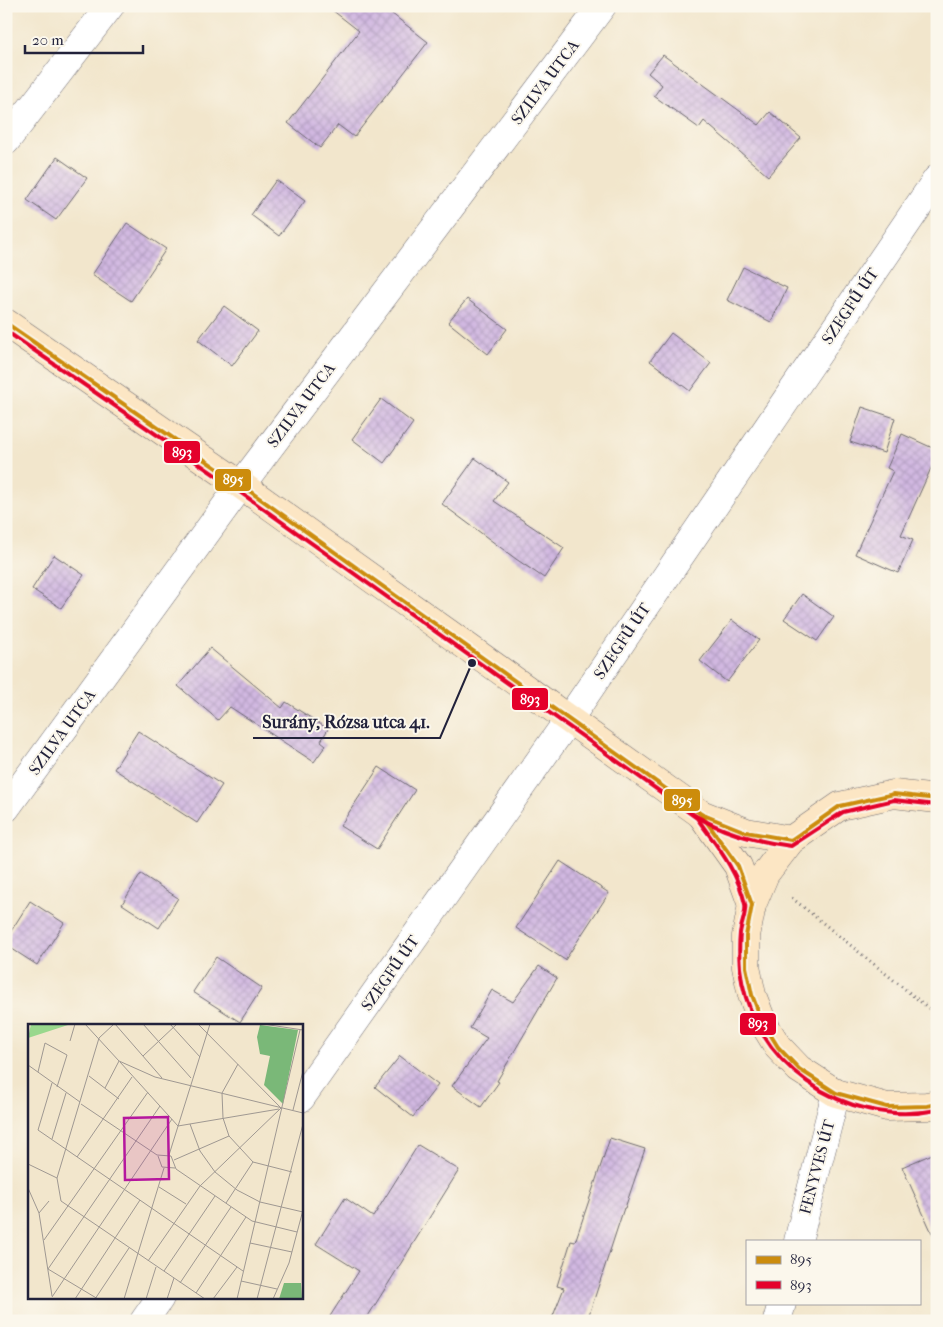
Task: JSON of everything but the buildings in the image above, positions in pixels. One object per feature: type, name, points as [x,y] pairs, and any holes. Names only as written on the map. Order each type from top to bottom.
[{"type":"street","points":[[6,141],[110,6]]},
{"type":"street","name":"SZILVA UTCA","points":[[6,808],[241,485],[602,6]]},
{"type":"street","name":"SZEGFŰ ÚT","points":[[302,1097],[569,719],[937,179]]},
{"type":"street","points":[[6,323],[241,485],[701,814],[746,832],[791,840]]},
{"type":"street","points":[[937,799],[894,794],[840,806],[791,840],[765,874],[752,906],[746,936],[746,967],[752,995],[762,1021],[778,1048],[799,1069],[836,1094],[887,1107],[937,1104]]},
{"type":"street","points":[[701,814],[738,866],[752,906]]},
{"type":"street","name":"FENYVES ÚT","points":[[798,1240],[836,1094]]},
{"type":"street","points":[[144,1321],[159,1300]]},
{"type":"street","points":[[777,1321],[782,1304]]},
{"type":"path","points":[[765,874],[778,887],[937,1016]]},
{"type":"transit line","name":"895","points":[[6,323],[241,485],[701,814],[746,832],[791,840],[840,806],[894,794],[937,799]]},
{"type":"transit line","name":"893","points":[[6,331],[237,490],[697,818],[726,859],[742,892],[745,914],[740,933],[739,959],[748,1002],[762,1033],[782,1060],[807,1082],[836,1098],[868,1109],[902,1113],[937,1110]]},
{"type":"transit line","name":"893","points":[[688,811],[724,830],[791,846],[843,812],[894,800],[936,805]]},
{"type":"transit line","name":"895","points":[[701,814],[738,866],[752,905],[746,936],[746,967],[752,995],[762,1021],[778,1047],[799,1069],[836,1093],[887,1107],[937,1104]]},
{"type":"place","name":"Surány, Rózsa utca 41.","points":[[472,663]]}]
